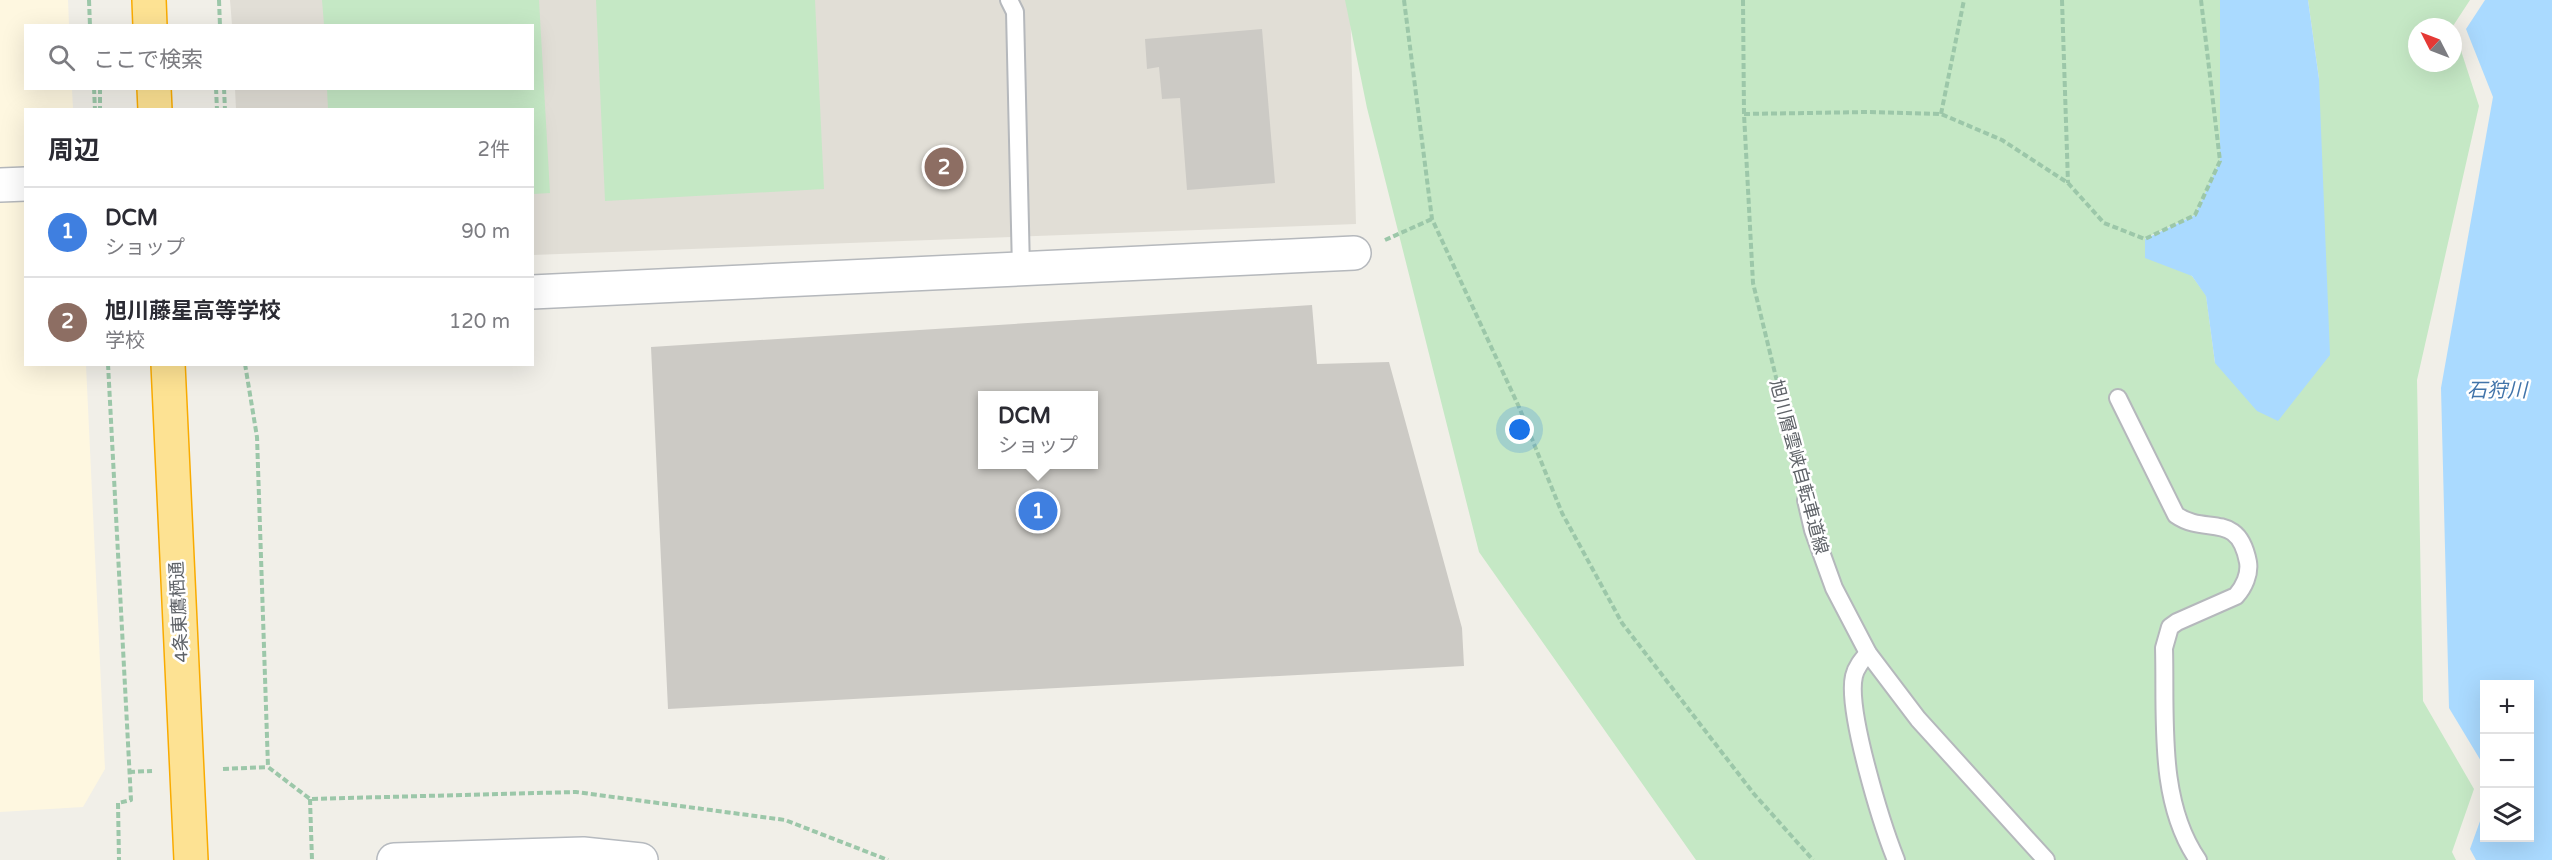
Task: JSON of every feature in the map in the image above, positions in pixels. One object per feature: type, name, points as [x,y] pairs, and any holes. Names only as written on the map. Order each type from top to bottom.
[{"type":"highway","points":[[149,0],[150,24]]},
{"type":"highway","points":[[154,90],[155,108]]},
{"type":"highway","name":"4条東鷹栖通","points":[[168,366],[191,860]]},
{"type":"street","points":[[0,185],[24,184]]},
{"type":"street","points":[[534,292],[1354,253]]},
{"type":"street","points":[[394,860],[583,854],[641,860]]},
{"type":"lane","points":[[1009,0],[1015,12],[1021,269]]},
{"type":"lane","points":[[2118,398],[2176,515],[2194,524],[2211,523],[2229,528],[2239,537],[2249,565],[2243,589],[2236,596],[2170,627],[2164,648],[2173,806],[2186,840],[2198,860]]},
{"type":"lane","name":"旭川層雲峡自転車道線","points":[[1806,500],[1813,530],[1833,588],[1868,653],[1918,719],[2046,860]]},
{"type":"lane","points":[[1868,653],[1854,676],[1854,714],[1896,860]]},
{"type":"path","points":[[89,0],[90,24]]},
{"type":"path","points":[[219,0],[220,24]]},
{"type":"path","points":[[1404,0],[1432,219],[1519,407],[1562,513],[1622,623],[1754,794],[1813,860]]},
{"type":"path","name":"旭川層雲峡自転車道線","points":[[1743,0],[1744,114],[1753,283],[1806,500]]},
{"type":"path","points":[[1941,114],[1964,0]]},
{"type":"path","points":[[2062,0],[2062,67],[2068,183]]},
{"type":"path","points":[[1744,114],[1868,112],[1941,114],[2002,140],[2068,183],[2104,223],[2145,238],[2195,215],[2220,161],[2201,0]]},
{"type":"path","points":[[94,90],[95,108]]},
{"type":"path","points":[[100,90],[100,108]]},
{"type":"path","points":[[216,90],[217,108]]},
{"type":"path","points":[[224,90],[225,108]]},
{"type":"path","points":[[1354,253],[1432,219]]},
{"type":"path","points":[[108,366],[131,800],[118,803],[119,860]]},
{"type":"path","points":[[245,366],[257,437],[268,767],[310,799],[576,792],[785,820],[888,860]]},
{"type":"path","points":[[310,799],[312,860]]},
{"type":"shaded area","points":[[0,0],[68,0],[69,24],[24,24],[24,90],[72,90],[73,108],[24,108],[24,366],[86,366],[105,769],[83,807],[0,812]]},
{"type":"shaded area","points":[[230,0],[1350,0],[1356,224],[534,255],[534,108],[236,108],[235,90],[534,90],[534,24],[232,24]]},
{"type":"green space","points":[[322,0],[539,0],[550,193],[534,194],[534,108],[328,108],[327,90],[534,90],[534,24],[324,24]]},
{"type":"green space","points":[[596,0],[815,0],[824,189],[605,201]]},
{"type":"green space","points":[[1345,0],[2220,0],[2220,161],[2195,215],[2145,238],[2192,276],[2206,295],[2215,363],[2319,79],[2308,0],[2470,0],[2458,18],[2408,18],[2408,72],[2462,72],[2462,54],[2479,106],[2417,380],[2423,701],[2474,789],[2452,852],[2456,860],[1696,860],[1479,552],[1367,108]]},
{"type":"water","points":[[2220,0],[2308,0],[2319,79],[2330,355],[2278,421],[2257,411],[2215,363],[2206,296],[2192,276],[2145,258],[2145,239],[2195,215],[2220,161]]},
{"type":"water","name":"石狩川","points":[[2485,0],[2552,0],[2552,860],[2476,860],[2470,849],[2480,821],[2480,842],[2534,842],[2534,680],[2480,680],[2480,759],[2449,708],[2441,388],[2493,97],[2466,29]]},
{"type":"building","points":[[1262,29],[1275,183],[1187,190],[1180,98],[1162,99],[1159,67],[1147,69],[1145,39]]},
{"type":"building","points":[[1312,305],[1317,364],[1389,362],[1462,628],[1464,666],[668,709],[651,347]]},
{"type":"place","name":"旭川藤星高等学校","points":[[944,167]]},
{"type":"place","name":"DCM","points":[[1038,511]]}]
